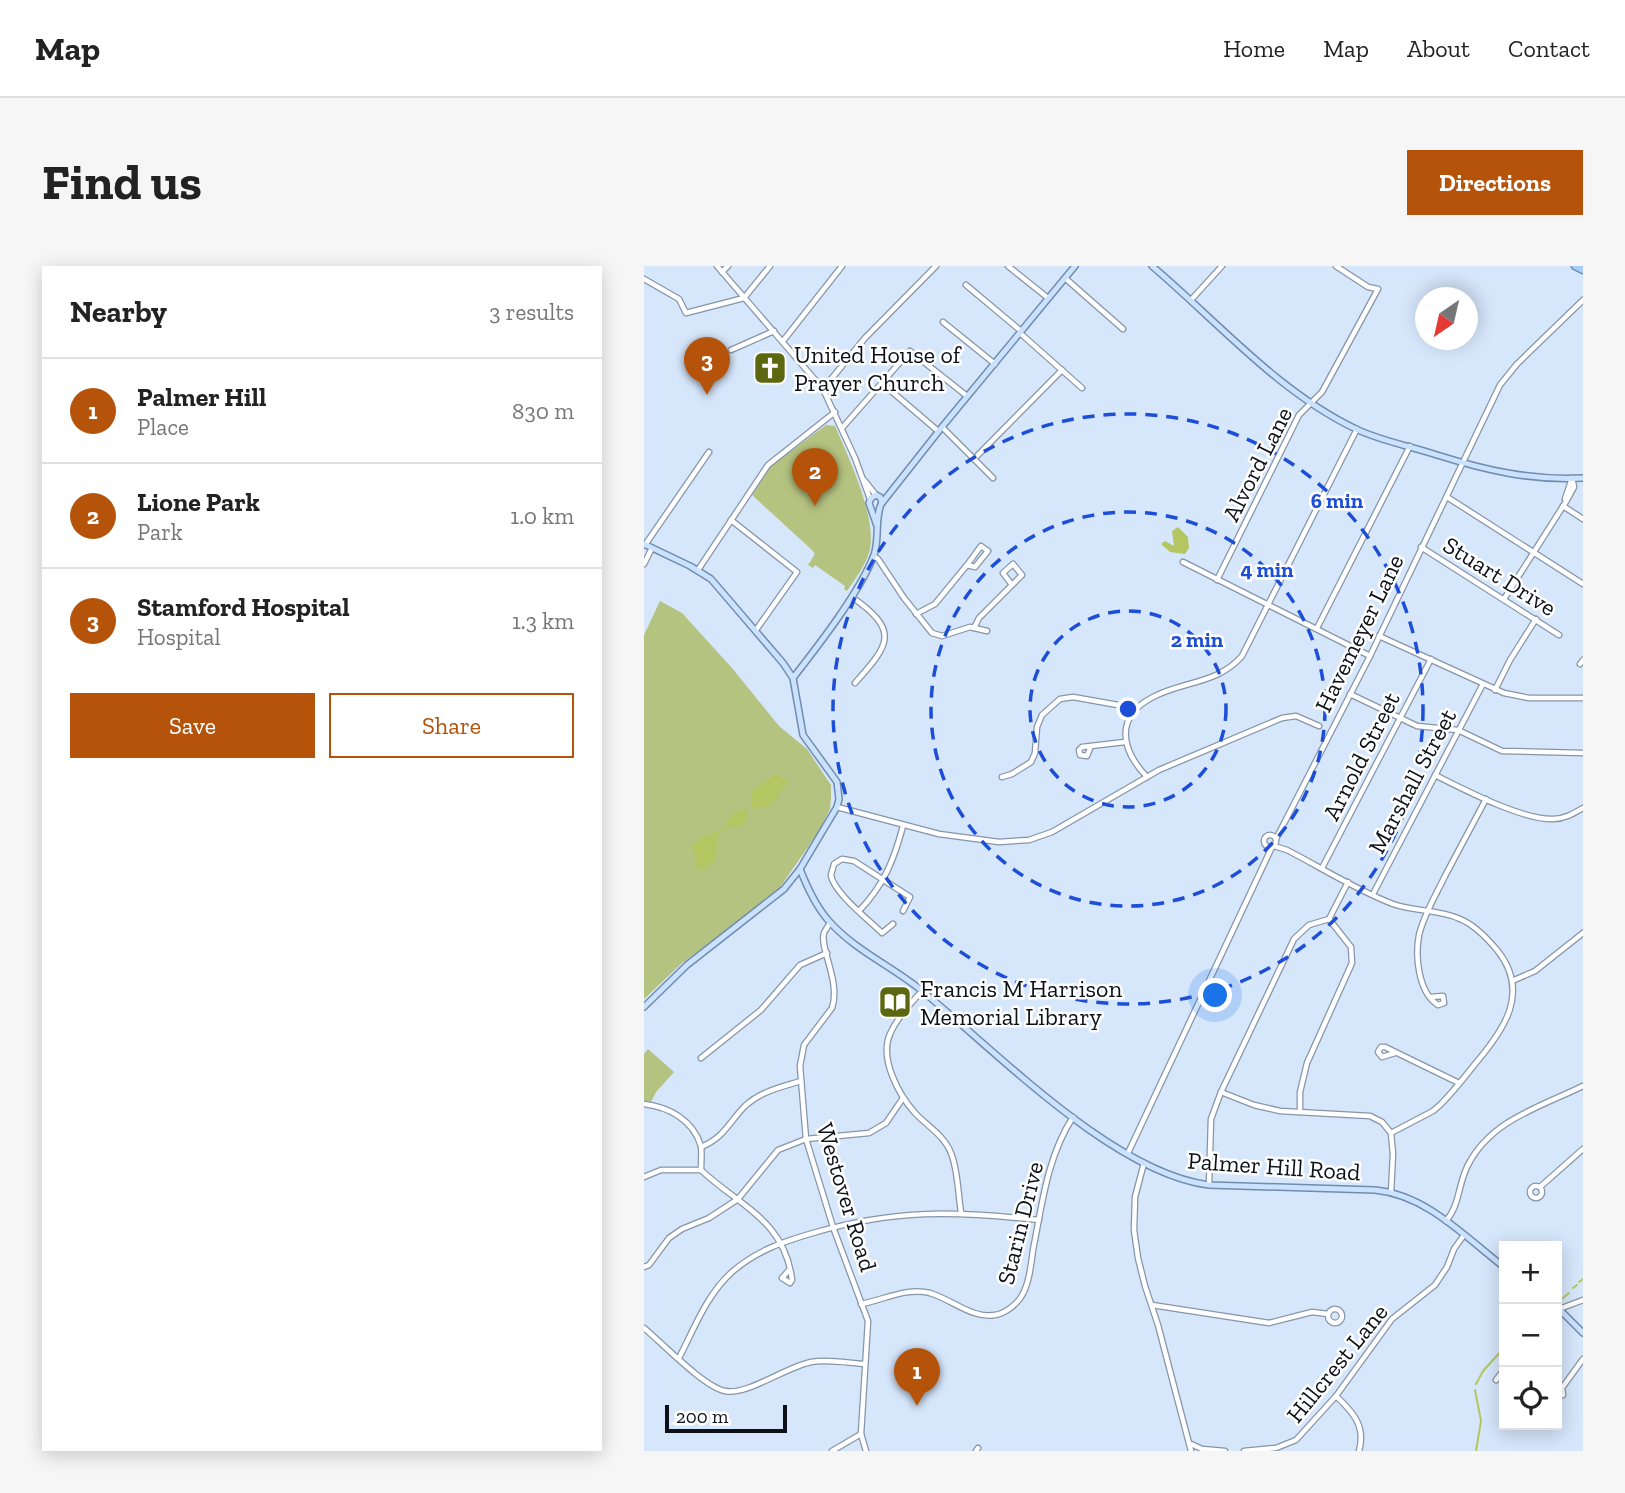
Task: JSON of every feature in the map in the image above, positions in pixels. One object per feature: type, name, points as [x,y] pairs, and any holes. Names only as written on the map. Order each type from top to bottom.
[{"type":"highway","points":[[1575,266],[1583,270]]},
{"type":"main road","points":[[878,506],[1075,266]]},
{"type":"main road","points":[[1155,267],[1268,371],[1311,403],[1357,429],[1463,464],[1514,475],[1583,478]]},
{"type":"main road","points":[[875,497],[890,491]]},
{"type":"main road","points":[[793,678],[851,596],[874,556],[878,506],[875,497]]},
{"type":"main road","points":[[875,497],[878,506]]},
{"type":"main road","points":[[644,1007],[687,965],[769,903],[791,881],[837,807],[839,791],[837,782],[803,735],[793,678],[783,663],[717,585],[698,570],[645,545]]},
{"type":"main road","name":"Palmer Hill Road","points":[[800,869],[813,898],[830,923],[863,951],[922,990],[1001,1060],[1073,1116],[1144,1163],[1184,1181],[1209,1185],[1391,1192],[1418,1201],[1499,1263]]},
{"type":"main road","points":[[1562,1314],[1583,1333]]},
{"type":"street","points":[[717,266],[823,389],[864,479],[875,497]]},
{"type":"street","points":[[722,272],[727,266]]},
{"type":"street","points":[[644,279],[679,299],[686,313],[744,298],[770,266]]},
{"type":"street","points":[[783,341],[842,266]]},
{"type":"street","points":[[823,389],[865,338],[936,266]]},
{"type":"street","points":[[1008,266],[1048,298]]},
{"type":"street","points":[[1191,300],[1222,266]]},
{"type":"street","name":"Alvord Lane","points":[[1217,580],[1296,421],[1322,391],[1378,289],[1368,287],[1336,266]]},
{"type":"street","points":[[1065,278],[1123,329]]},
{"type":"street","points":[[966,285],[1082,388]]},
{"type":"street","name":"Havemeyer Lane","points":[[1128,1153],[1262,868],[1370,656],[1495,395],[1506,376],[1583,300]]},
{"type":"street","points":[[943,322],[995,364]]},
{"type":"street","points":[[731,350],[774,331]]},
{"type":"street","points":[[842,428],[911,351],[967,396]]},
{"type":"street","points":[[974,459],[1062,370]]},
{"type":"street","points":[[883,384],[940,429],[993,478]]},
{"type":"street","points":[[698,570],[768,466],[835,412]]},
{"type":"street","points":[[1147,777],[1129,755],[1125,742],[1127,726],[1134,714],[1155,696],[1211,678],[1228,669],[1245,652],[1357,429]]},
{"type":"street","points":[[1317,628],[1410,446]]},
{"type":"street","points":[[645,545],[709,452]]},
{"type":"street","points":[[1504,599],[1563,506],[1572,478]]},
{"type":"street","points":[[1447,497],[1583,583]]},
{"type":"street","points":[[1563,506],[1583,519]]},
{"type":"street","points":[[731,520],[797,572],[756,631]]},
{"type":"street","points":[[916,614],[934,604],[981,546],[988,551],[975,567],[967,565]]},
{"type":"street","name":"Stuart Drive","points":[[1421,547],[1559,635]]},
{"type":"street","points":[[644,564],[652,548]]},
{"type":"street","points":[[874,556],[930,631],[938,636],[966,627],[987,631]]},
{"type":"street","points":[[1183,562],[1370,656]]},
{"type":"street","points":[[974,628],[979,618],[1012,585],[1022,575],[1013,564],[1003,573],[1012,585]]},
{"type":"street","points":[[851,596],[877,618],[886,634],[885,645],[879,656],[855,682]]},
{"type":"street","points":[[1496,690],[1510,660],[1536,619]]},
{"type":"street","points":[[1379,636],[1496,690],[1518,697],[1583,698]]},
{"type":"street","name":"Arnold Street","points":[[1322,868],[1431,659]]},
{"type":"street","name":"Marshall Street","points":[[1373,894],[1483,684]]},
{"type":"street","points":[[1350,694],[1417,726],[1458,730],[1502,751],[1583,753]]},
{"type":"street","points":[[1002,777],[1031,762],[1035,753],[1037,727],[1042,715],[1060,699],[1073,697],[1118,705],[1134,714]]},
{"type":"street","points":[[837,807],[903,825],[984,840],[1029,840],[1052,832],[1159,770],[1290,716],[1319,726]]},
{"type":"street","points":[[1091,746],[1125,742]]},
{"type":"street","points":[[1435,775],[1486,799],[1537,818],[1561,819],[1583,809]]},
{"type":"street","points":[[1430,997],[1422,982],[1418,952],[1419,933],[1428,910],[1486,799]]},
{"type":"street","name":"Havemeyer Lane","points":[[1262,868],[1265,838],[1287,818]]},
{"type":"street","points":[[859,911],[875,895],[884,880],[903,825]]},
{"type":"street","points":[[1270,835],[1275,843],[1287,850],[1394,904],[1461,919],[1481,933],[1501,955],[1512,981],[1512,1002],[1503,1028],[1433,1111],[1391,1133]]},
{"type":"street","points":[[1265,844],[1275,843]]},
{"type":"street","points":[[893,923],[883,933],[859,911],[836,886],[831,874],[834,864],[842,859],[854,861],[910,897],[903,911]]},
{"type":"street","points":[[1209,1185],[1211,1119],[1221,1092],[1294,939],[1309,925],[1329,919],[1348,882]]},
{"type":"street","points":[[1300,1112],[1300,1092],[1307,1063],[1352,963],[1351,947],[1329,919]]},
{"type":"street","name":"Westover Road","points":[[830,923],[823,934],[835,1001],[804,1045],[800,1066],[801,1081],[806,1139],[868,1321],[861,1434],[866,1451]]},
{"type":"street","points":[[1512,981],[1535,971],[1583,933]]},
{"type":"street","points":[[701,1058],[761,1010],[800,965],[827,953]]},
{"type":"street","points":[[922,990],[902,1013],[889,1037],[889,1067],[903,1098],[916,1115],[940,1136],[951,1153],[961,1212]]},
{"type":"street","points":[[1395,1053],[1459,1083]]},
{"type":"street","points":[[701,1147],[720,1138],[752,1101],[769,1091],[801,1081]]},
{"type":"street","points":[[1446,1221],[1456,1205],[1467,1167],[1489,1136],[1509,1121],[1583,1086]]},
{"type":"street","points":[[1221,1092],[1280,1111],[1370,1115],[1382,1122],[1391,1133],[1391,1192]]},
{"type":"street","points":[[644,1267],[649,1265],[669,1238],[682,1229],[709,1218],[738,1199],[778,1150],[806,1139],[869,1133],[886,1124],[903,1098]]},
{"type":"street","points":[[644,1104],[660,1106],[677,1115],[691,1128],[701,1147],[701,1170]]},
{"type":"street","name":"Starin Drive","points":[[861,1304],[909,1291],[930,1293],[979,1314],[996,1315],[1018,1301],[1024,1292],[1051,1165],[1073,1116]]},
{"type":"street","points":[[1540,1187],[1583,1149]]},
{"type":"street","points":[[1144,1163],[1135,1197],[1134,1230],[1141,1275],[1152,1305],[1191,1451]]},
{"type":"street","points":[[644,1177],[661,1170],[701,1170],[761,1216],[780,1243],[789,1270]]},
{"type":"street","points":[[679,1358],[716,1288],[760,1251],[780,1243],[849,1222],[905,1214],[961,1212],[1039,1220]]},
{"type":"street","name":"Hillcrest Lane","points":[[1244,1451],[1276,1448],[1290,1443],[1336,1396],[1392,1319],[1428,1291],[1442,1276],[1454,1249],[1464,1235]]},
{"type":"street","points":[[1562,1308],[1583,1300]]},
{"type":"street","points":[[1152,1305],[1269,1323],[1312,1312],[1328,1314]]},
{"type":"street","points":[[644,1328],[710,1385],[724,1391],[739,1392],[786,1369],[814,1362],[865,1364]]},
{"type":"street","points":[[1562,1386],[1583,1359]]},
{"type":"street","points":[[1496,1380],[1499,1376]]},
{"type":"street","points":[[1336,1396],[1357,1418],[1362,1432],[1358,1451]]},
{"type":"street","points":[[831,1451],[861,1434]]},
{"type":"street","points":[[1191,1444],[1201,1450],[1225,1451]]},
{"type":"shaded area","points":[[826,425],[835,426],[861,489],[870,524],[869,553],[847,591],[845,586],[815,565],[813,568],[808,565],[815,554],[812,550],[752,495],[771,466]]},
{"type":"shaded area","points":[[1178,527],[1188,537],[1189,548],[1185,554],[1170,552],[1161,544],[1165,541],[1174,546],[1172,531]]},
{"type":"shaded area","points":[[660,601],[682,613],[732,668],[779,726],[807,749],[831,785],[831,799],[830,809],[819,831],[776,893],[681,964],[644,999],[644,635]]},
{"type":"shaded area","points":[[776,774],[788,782],[770,806],[751,809],[752,791]]},
{"type":"shaded area","points":[[748,811],[746,821],[738,828],[731,826],[717,835],[716,860],[701,870],[697,866],[697,872],[694,850],[691,848],[700,839],[722,829],[732,813]]},
{"type":"shaded area","points":[[648,1049],[674,1072],[656,1092],[651,1102],[644,1101],[644,1054]]},
{"type":"waterway","points":[[1579,1282],[1583,1279]]},
{"type":"waterway","points":[[1573,1288],[1577,1285]]},
{"type":"waterway","points":[[1562,1299],[1569,1293]]},
{"type":"waterway","points":[[1476,1384],[1483,1371],[1499,1353]]},
{"type":"waterway","points":[[1475,1390],[1481,1421],[1476,1451]]},
{"type":"place","name":"United House of Prayer Church","points":[[770,368]]},
{"type":"place","name":"Stamford Hospital","points":[[707,395]]},
{"type":"place","name":"Lione Park","points":[[815,506]]},
{"type":"place","name":"Francis M Harrison Memorial Library","points":[[895,1002]]},
{"type":"place","name":"Palmer Hill","points":[[917,1406]]}]
